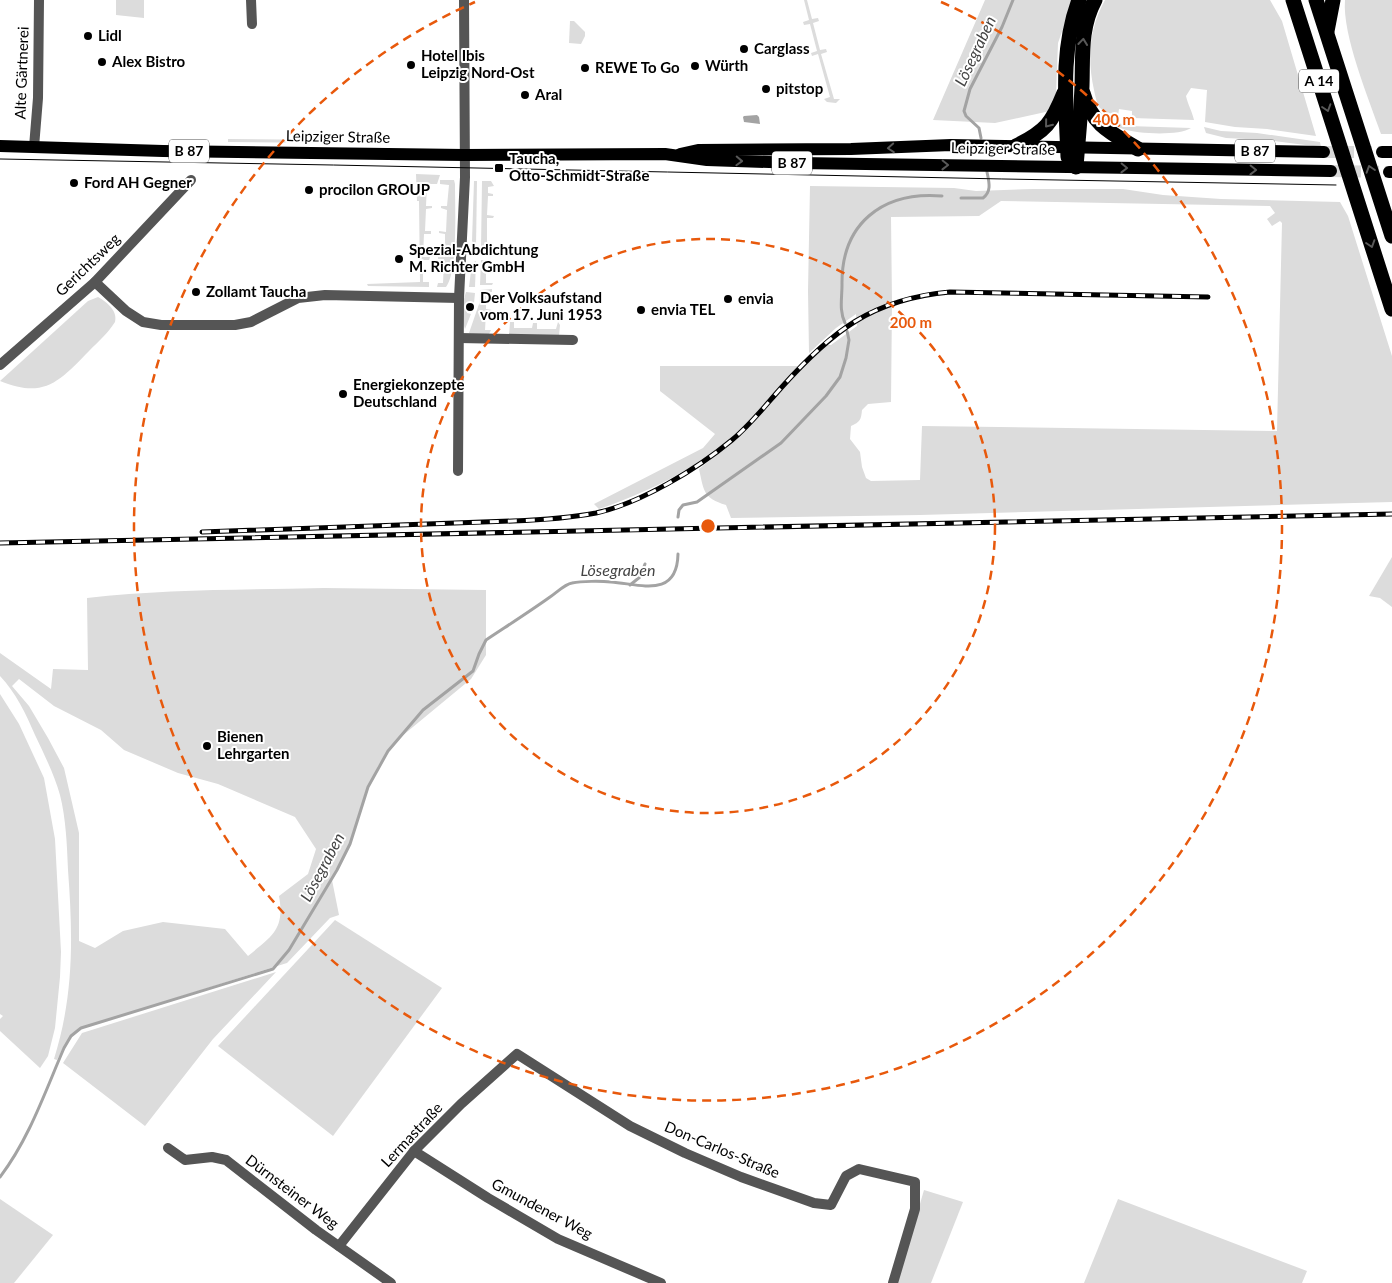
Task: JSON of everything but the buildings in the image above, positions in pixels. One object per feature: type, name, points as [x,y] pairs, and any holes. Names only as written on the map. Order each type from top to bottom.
[{"type":"highway","points":[[1073,147],[1065,89],[1071,22],[1079,0]]},
{"type":"highway","points":[[1072,167],[1082,87],[1082,43],[1085,24],[1095,0]]},
{"type":"highway","points":[[1282,0],[1302,28]]},
{"type":"highway","name":"A 14","points":[[1293,0],[1392,309]]},
{"type":"highway","name":"A 14","points":[[1316,0],[1392,236]]},
{"type":"highway","points":[[1326,33],[1333,0]]},
{"type":"highway","points":[[1082,87],[1088,109],[1097,122],[1109,132],[1138,148]]},
{"type":"highway","points":[[1016,146],[1032,138],[1048,125],[1065,89]]},
{"type":"main road","name":"Leipziger Straße","points":[[675,155],[698,150],[851,149],[931,145],[1016,146]]},
{"type":"main road","name":"Leipziger Straße","points":[[0,146],[163,151],[464,155],[675,155],[706,160],[1331,171]]},
{"type":"main road","name":"B 87","points":[[1016,146],[1324,152]]},
{"type":"street","name":"Alte Gärtnerei","points":[[34,147],[38,98],[39,0]]},
{"type":"street","points":[[251,0],[252,24]]},
{"type":"street","points":[[458,471],[459,298],[465,197],[464,0]]},
{"type":"street","name":"Gerichtsweg","points":[[0,365],[95,282],[191,180]]},
{"type":"street","points":[[95,282],[126,311],[143,322],[162,325],[235,325],[251,322],[298,298],[325,296],[459,298]]},
{"type":"street","points":[[459,338],[574,340]]},
{"type":"street","name":"Lermastraße","points":[[340,1246],[414,1151],[461,1104],[517,1054]]},
{"type":"street","name":"Don-Carlos-Straße","points":[[517,1054],[630,1126],[741,1177],[814,1203],[831,1205],[846,1176],[859,1169],[915,1182],[915,1209],[892,1283]]},
{"type":"street","name":"Dürnsteiner Weg","points":[[168,1148],[186,1160],[212,1157],[226,1160],[391,1283]]},
{"type":"street","name":"Gmundener Weg","points":[[414,1151],[488,1198],[558,1239],[661,1283]]},
{"type":"shaded area","points":[[116,0],[144,0],[144,18],[116,15]]},
{"type":"shaded area","points":[[804,0],[807,0],[812,19],[818,18],[819,21],[813,23],[820,50],[826,49],[827,52],[821,54],[834,99],[840,99],[836,103],[827,102],[824,99],[830,97],[818,54],[812,56],[811,53],[817,51],[810,24],[804,25],[803,22],[809,20]]},
{"type":"shaded area","points":[[985,0],[1073,0],[1058,43],[1056,93],[1050,111],[995,123],[933,120]]},
{"type":"shaded area","points":[[1105,0],[1270,0],[1282,21],[1316,136],[1205,122],[1207,90],[1191,88],[1186,96],[1194,120],[1132,118],[1132,111],[1119,109],[1118,116],[1106,112],[1098,105],[1094,92],[1090,55],[1096,22]]},
{"type":"shaded area","points":[[1345,0],[1392,0],[1392,134],[1381,134],[1352,49],[1345,14]]},
{"type":"shaded area","points":[[570,21],[574,21],[585,32],[581,44],[569,43]]},
{"type":"shaded area","points":[[757,115],[760,124],[744,122],[744,116]]},
{"type":"shaded area","points":[[1106,119],[1128,126],[1191,128],[1185,131],[1168,133],[1138,132],[1121,128]]},
{"type":"shaded area","points":[[1204,127],[1221,131],[1257,133],[1320,142],[1321,147],[1266,140],[1226,138],[1206,133]]},
{"type":"shaded area","points":[[228,139],[329,140],[329,143],[228,142]]},
{"type":"shaded area","points":[[416,174],[440,175],[437,184],[427,184],[426,206],[432,206],[432,208],[426,209],[425,231],[431,231],[431,234],[424,234],[423,257],[430,257],[429,260],[423,260],[423,282],[429,282],[429,287],[368,286],[367,284],[420,282],[419,201],[417,201]]},
{"type":"shaded area","points":[[440,180],[454,180],[455,184],[454,254],[450,279],[446,287],[437,287],[438,283],[443,283],[444,259],[438,259],[438,257],[445,257],[445,234],[439,233],[439,231],[446,232],[447,210],[441,208],[441,206],[447,206],[449,185],[440,184]]},
{"type":"shaded area","points":[[474,181],[477,181],[476,247],[472,241]]},
{"type":"shaded area","points":[[482,181],[491,181],[494,186],[488,187],[488,193],[493,194],[493,196],[488,196],[487,215],[494,216],[493,218],[487,218],[487,247],[493,248],[492,250],[481,249]]},
{"type":"shaded area","points":[[810,186],[954,188],[976,191],[1123,189],[1163,195],[1221,199],[1340,202],[1348,216],[1392,356],[1392,502],[920,515],[731,518],[726,505],[713,500],[706,493],[699,469],[736,439],[814,356],[827,345],[831,345],[857,326],[856,314],[836,328],[809,353]],"holes":[[[1001,201],[1270,206],[1275,213],[1267,219],[1272,226],[1280,221],[1282,223],[1277,431],[922,426],[920,480],[871,481],[866,478],[860,452],[850,439],[851,426],[860,420],[862,410],[868,404],[891,402],[891,217],[979,216]]]},
{"type":"shaded area","points":[[481,260],[492,261],[492,263],[486,263],[486,283],[493,283],[492,285],[480,285]]},
{"type":"shaded area","points":[[476,261],[475,287],[469,287],[472,263]]},
{"type":"shaded area","points":[[492,289],[492,292],[486,292],[486,309],[492,310],[492,312],[486,312],[485,330],[491,330],[488,336],[472,335],[469,333],[479,304],[480,290]]},
{"type":"shaded area","points":[[466,292],[475,293],[474,303],[469,302],[467,313],[471,314],[465,329],[463,310]]},
{"type":"shaded area","points":[[98,297],[108,304],[113,311],[116,318],[115,322],[103,337],[69,371],[59,379],[40,388],[15,386],[0,381],[88,301]]},
{"type":"shaded area","points":[[510,322],[514,322],[514,328],[532,328],[533,323],[537,323],[537,329],[556,329],[558,322],[560,325],[559,336],[509,336]]},
{"type":"shaded area","points":[[660,366],[798,366],[748,422],[715,451],[668,480],[634,496],[599,509],[594,504],[703,448],[715,434],[660,391]]},
{"type":"shaded area","points":[[1392,557],[1392,607],[1380,598],[1369,596]]},
{"type":"shaded area","points":[[324,588],[486,590],[486,655],[471,679],[396,741],[378,766],[367,790],[348,847],[332,880],[339,915],[330,918],[287,963],[80,1028],[63,1048],[57,1060],[54,1059],[61,1035],[69,989],[71,919],[65,823],[60,795],[49,764],[20,704],[0,676],[0,653],[51,689],[53,669],[88,670],[87,598],[175,591]],"holes":[[[19,679],[54,706],[101,730],[124,750],[178,773],[218,784],[295,817],[316,849],[308,874],[279,896],[280,917],[278,925],[264,943],[248,956],[225,929],[163,922],[123,931],[95,948],[79,941],[79,833],[64,768],[29,706],[12,686]]]},
{"type":"shaded area","points":[[0,694],[19,724],[44,778],[55,839],[61,952],[60,977],[55,1028],[48,1056],[40,1068],[0,1031],[0,1019],[3,1016],[0,1014]]},
{"type":"shaded area","points":[[335,920],[442,988],[333,1136],[218,1046]]},
{"type":"shaded area","points":[[276,972],[213,1039],[145,1126],[63,1063],[82,1033]]},
{"type":"shaded area","points":[[924,1190],[963,1202],[931,1283],[897,1283]]},
{"type":"shaded area","points":[[0,1199],[53,1235],[14,1283],[0,1283]]},
{"type":"shaded area","points":[[1118,1199],[1307,1271],[1302,1283],[1084,1283]]},
{"type":"waterway","name":"Lösegraben","points":[[981,138],[979,128],[966,116],[964,111],[970,89],[1002,27],[1013,0]]},
{"type":"waterway","name":"Lösegraben","points":[[961,198],[983,198],[988,192],[989,186],[987,172]]},
{"type":"waterway","name":"Lösegraben","points":[[845,323],[841,304],[844,263],[849,245],[857,229],[869,216],[884,206],[901,199],[920,196],[942,196]]},
{"type":"waterway","name":"Lösegraben","points":[[678,517],[679,510],[683,505],[697,502],[781,443],[826,396],[840,377],[849,340],[847,331]]},
{"type":"waterway","name":"Lösegraben","points":[[0,1177],[28,1131],[64,1048],[71,1036],[81,1028],[273,969],[289,950],[337,870],[350,844],[368,787],[388,751],[423,710],[473,671],[486,640],[569,584],[602,581],[655,586],[664,583],[671,578],[676,568],[678,554]]},
{"type":"waterway","points":[[630,585],[640,577],[645,564]]},
{"type":"tunnel","points":[[1324,152],[1382,152]]},
{"type":"tunnel","points":[[1331,171],[1389,172]]},
{"type":"tram line","points":[[0,159],[1336,185]]},
{"type":"railway","points":[[202,532],[523,521],[596,513],[631,501],[668,484],[718,451],[739,434],[800,368],[836,334],[876,310],[898,302],[950,292],[1208,297]]},
{"type":"railway","points":[[0,543],[1392,514]]},
{"type":"place","name":"Lidl","points":[[88,36]]},
{"type":"place","name":"Carglass","points":[[744,49]]},
{"type":"place","name":"Alex Bistro","points":[[102,62]]},
{"type":"place","name":"Hotel Ibis Leipzig Nord-Ost","points":[[411,65]]},
{"type":"place","name":"Würth","points":[[695,66]]},
{"type":"place","name":"REWE To Go","points":[[585,68]]},
{"type":"place","name":"pitstop","points":[[766,89]]},
{"type":"place","name":"Aral","points":[[525,95]]},
{"type":"place","name":"Taucha, Otto-Schmidt-Straße","points":[[499,168]]},
{"type":"place","name":"Ford AH Gegner","points":[[74,183]]},
{"type":"place","name":"procilon GROUP","points":[[309,190]]},
{"type":"place","name":"Spezial-Abdichtung M. Richter GmbH","points":[[399,259]]},
{"type":"place","name":"Zollamt Taucha","points":[[196,292]]},
{"type":"place","name":"envia","points":[[728,299]]},
{"type":"place","name":"Der Volksaufstand vom 17. Juni 1953","points":[[470,307]]},
{"type":"place","name":"envia TEL","points":[[641,310]]},
{"type":"place","name":"Energiekonzepte Deutschland","points":[[343,394]]},
{"type":"place","name":"Bienen Lehrgarten","points":[[207,746]]}]
